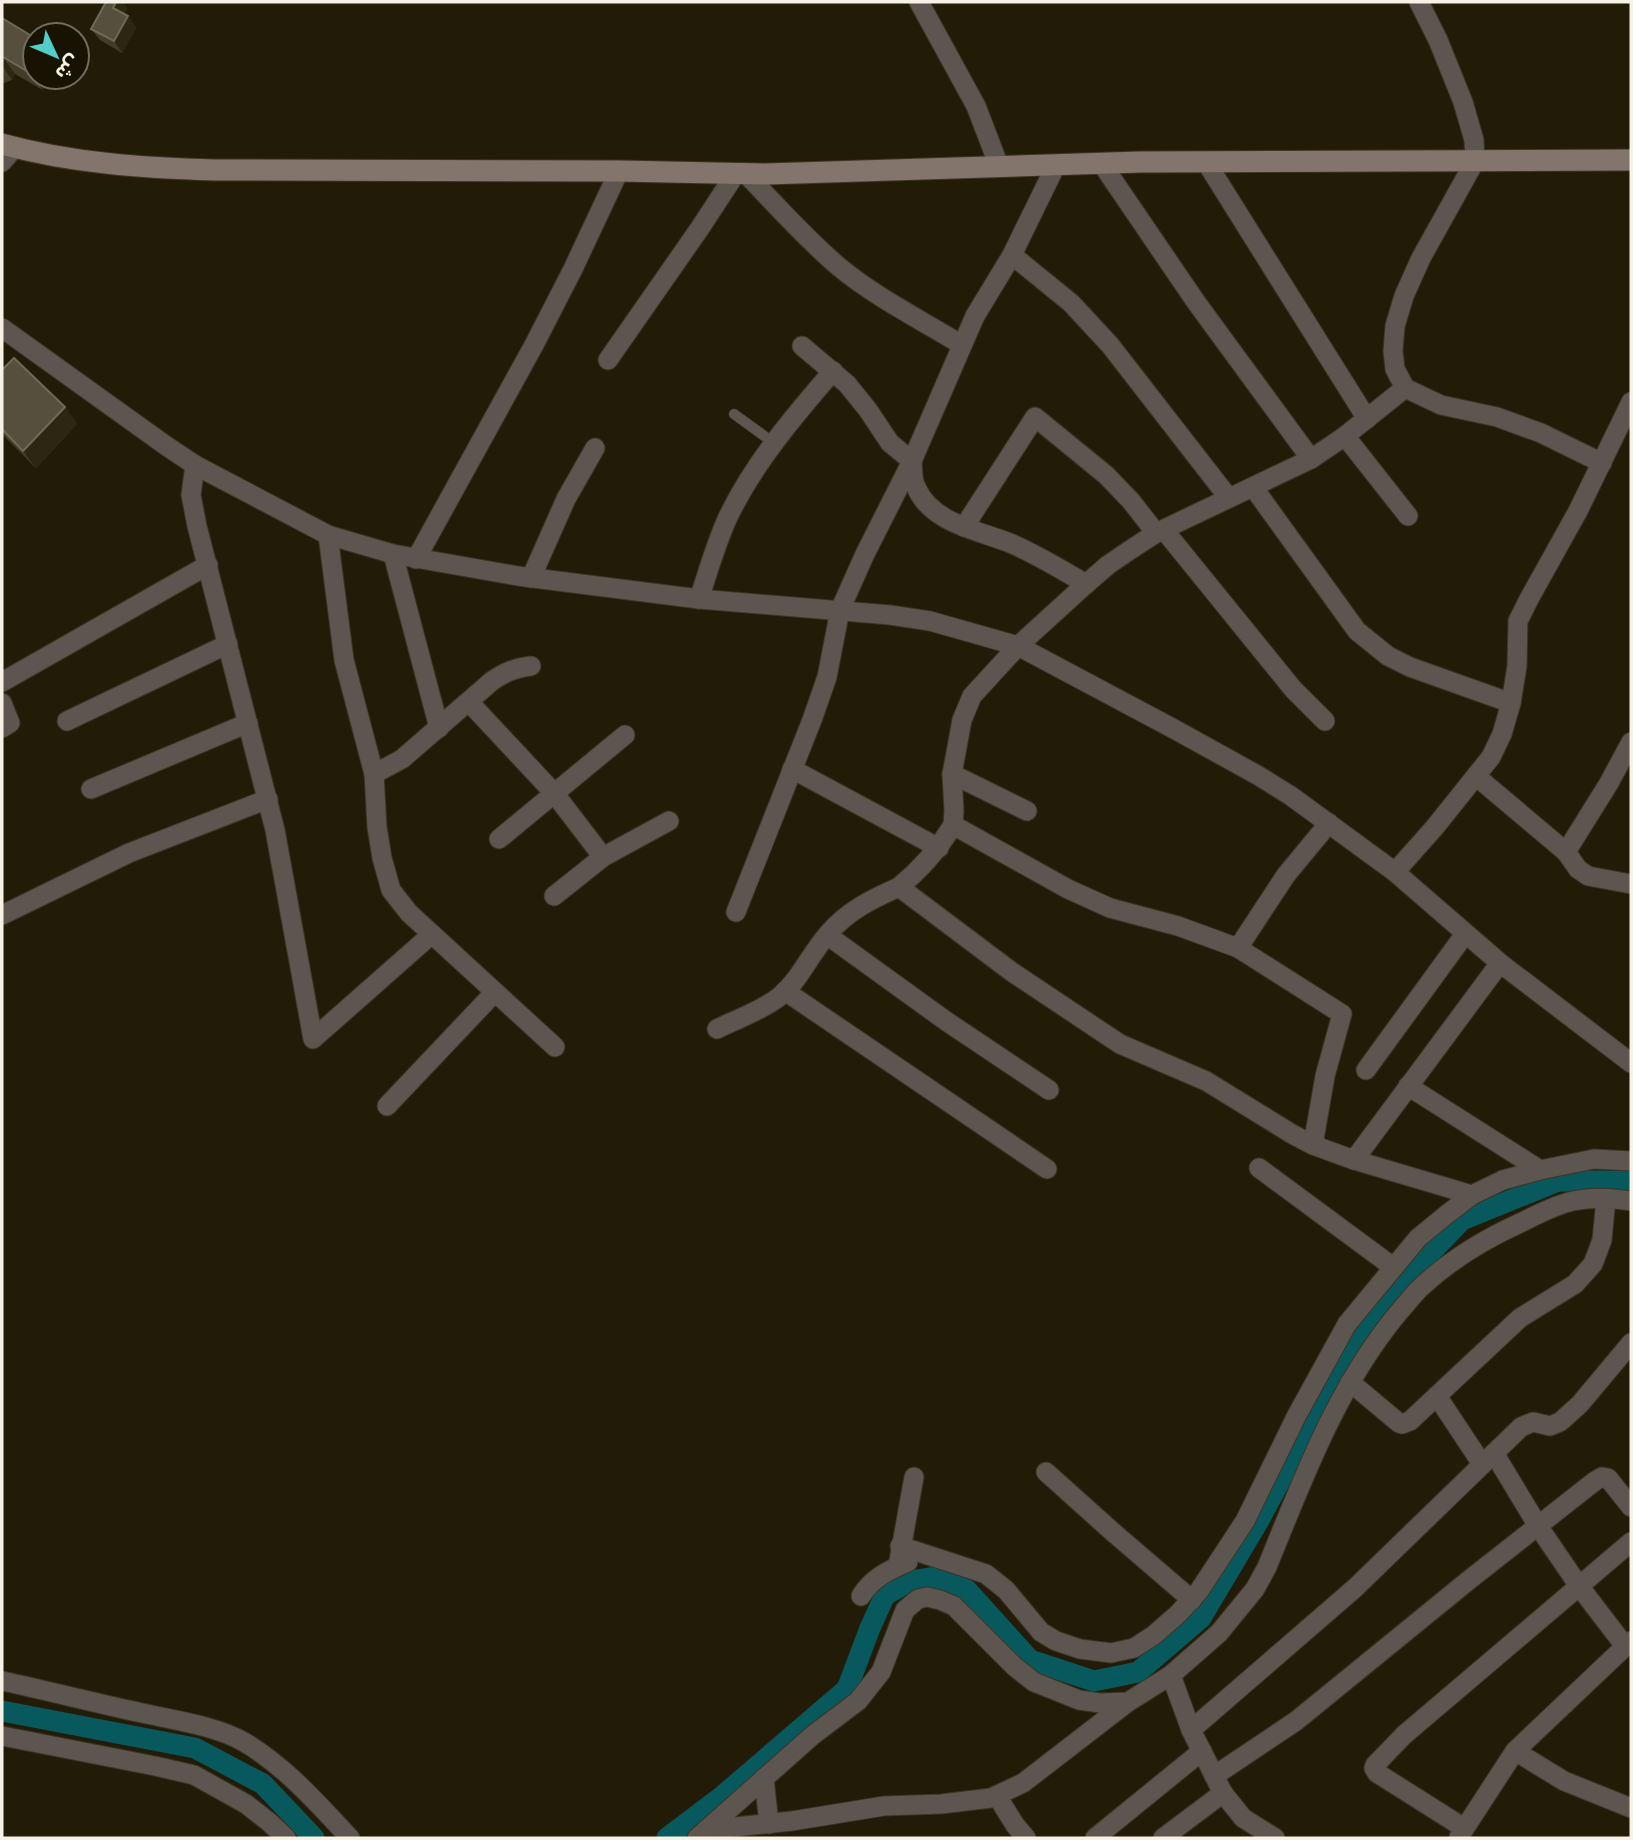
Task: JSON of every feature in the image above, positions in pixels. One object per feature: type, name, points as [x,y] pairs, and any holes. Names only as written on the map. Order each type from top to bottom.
[{"type":"main road","points":[[6,151],[171,169],[507,172],[828,173],[1206,162],[1631,160]]},
{"type":"street","points":[[919,2],[976,106],[999,166]]},
{"type":"street","points":[[1419,2],[1463,102],[1474,140],[1475,161],[1421,258],[1404,296],[1395,326],[1392,351],[1395,369],[1405,388],[1441,405],[1497,417],[1541,433],[1602,463]]},
{"type":"street","points":[[1206,162],[1367,419]]},
{"type":"street","points":[[1102,164],[1196,302],[1311,459]]},
{"type":"street","points":[[736,912],[813,720],[827,677],[840,610],[912,461],[962,345],[987,294],[1012,255],[1056,165]]},
{"type":"street","points":[[416,559],[534,345],[619,171]]},
{"type":"street","points":[[608,360],[741,173],[840,267],[883,298],[962,345]]},
{"type":"street","points":[[1012,255],[1071,303],[1110,345],[1228,497]]},
{"type":"street","points":[[2,328],[195,465],[328,536],[416,559],[531,578],[699,599],[840,610],[930,621],[1018,646],[1259,776],[1329,822],[1395,872],[1500,962],[1631,1063]]},
{"type":"street","points":[[802,346],[847,384],[890,443],[912,461],[915,485],[925,502],[938,513],[964,527],[1022,549],[1086,583]]},
{"type":"street","points":[[699,599],[729,516],[740,494],[774,443],[833,371]]},
{"type":"street","points":[[716,1029],[778,997],[796,979],[827,935],[842,919],[867,901],[899,887],[939,848],[953,825],[952,774],[962,720],[972,696],[1018,646],[1108,565],[1160,532],[1311,459],[1345,436],[1405,388]]},
{"type":"street","points":[[1395,872],[1491,757],[1511,703],[1517,666],[1518,621],[1578,511],[1631,402]]},
{"type":"street","points":[[964,527],[1035,417],[1106,475],[1132,501],[1293,690],[1325,721]]},
{"type":"street","points":[[1345,436],[1408,516]]},
{"type":"street","points":[[531,578],[566,499],[595,448]]},
{"type":"street","points":[[195,465],[191,495],[197,526],[275,830],[313,1040],[432,934]]},
{"type":"street","points":[[1253,487],[1357,631],[1372,645],[1410,667],[1511,703]]},
{"type":"street","points":[[328,536],[344,660],[374,775],[379,838],[391,890],[432,934],[555,1046]]},
{"type":"street","points":[[393,554],[439,728]]},
{"type":"street","points":[[2,682],[208,565]]},
{"type":"street","points":[[66,721],[228,644]]},
{"type":"street","points":[[374,775],[402,759],[504,673],[516,667],[531,666]]},
{"type":"street","points":[[469,702],[554,793],[603,857]]},
{"type":"street","points":[[2,703],[10,723],[2,728]]},
{"type":"street","points":[[91,789],[248,723]]},
{"type":"street","points":[[499,839],[625,735]]},
{"type":"street","points":[[1566,852],[1631,743]]},
{"type":"street","points":[[792,769],[939,848]]},
{"type":"street","points":[[952,774],[1027,811]]},
{"type":"street","points":[[1477,777],[1566,852],[1577,869],[1588,876],[1631,884]]},
{"type":"street","points":[[2,915],[130,853],[268,799]]},
{"type":"street","points":[[554,896],[603,857],[669,821]]},
{"type":"street","points":[[1238,948],[1286,875],[1329,822]]},
{"type":"street","points":[[953,825],[1068,889],[1110,908],[1178,926],[1238,948],[1342,1014],[1325,1076],[1313,1145]]},
{"type":"street","points":[[899,887],[1012,972],[1120,1044],[1206,1082],[1313,1145],[1472,1195]]},
{"type":"street","points":[[1366,1070],[1465,934]]},
{"type":"street","points":[[827,935],[1049,1090]]},
{"type":"street","points":[[1354,1160],[1500,962]]},
{"type":"street","points":[[785,990],[1047,1169]]},
{"type":"street","points":[[387,1106],[495,992]]},
{"type":"street","points":[[1408,1086],[1540,1170]]},
{"type":"street","points":[[901,1546],[986,1574],[1006,1590],[1041,1632],[1056,1641],[1080,1649],[1111,1653],[1134,1648],[1154,1635],[1192,1600],[1219,1562],[1245,1521],[1297,1415],[1347,1324],[1418,1238],[1472,1195],[1503,1180],[1594,1159],[1631,1161]]},
{"type":"street","points":[[1259,1168],[1393,1267]]},
{"type":"street","points":[[1350,1382],[1399,1423],[1410,1421],[1520,1318],[1575,1284],[1593,1264],[1602,1241],[1606,1199]]},
{"type":"street","points":[[701,1834],[762,1829],[884,1806],[941,1804],[991,1798],[1023,1783],[1128,1702],[1171,1675],[1219,1633],[1255,1588],[1267,1567],[1333,1412],[1350,1382],[1384,1331],[1420,1288],[1488,1238],[1547,1211],[1572,1201],[1631,1201]]},
{"type":"street","points":[[1191,1730],[1355,1588],[1521,1427],[1533,1422],[1550,1426],[1560,1422],[1580,1404],[1631,1343]]},
{"type":"street","points":[[1437,1396],[1488,1459],[1579,1586],[1628,1644],[1514,1751],[1462,1833],[1377,1773],[1375,1765],[1404,1735],[1579,1586],[1631,1542]]},
{"type":"street","points":[[1046,1472],[1192,1600]]},
{"type":"street","points":[[898,1566],[914,1476]]},
{"type":"street","points":[[1163,1838],[1219,1784],[1602,1477],[1608,1478],[1631,1507]]},
{"type":"street","points":[[861,1596],[869,1584],[898,1566],[925,1554]]},
{"type":"street","points":[[701,1834],[813,1735],[858,1701],[881,1672],[905,1609],[918,1599],[927,1597],[954,1606],[1015,1667],[1034,1682],[1079,1700],[1100,1703],[1128,1702]]},
{"type":"street","points":[[1171,1675],[1191,1730],[1219,1784],[1243,1818],[1275,1838]]},
{"type":"street","points":[[2,1681],[229,1735],[274,1764],[311,1796],[350,1838]]},
{"type":"street","points":[[2,1736],[194,1775],[246,1804],[286,1838]]},
{"type":"street","points":[[1095,1838],[1202,1751]]},
{"type":"street","points":[[1514,1751],[1564,1781],[1631,1808]]},
{"type":"street","points":[[762,1829],[764,1778]]},
{"type":"street","points":[[997,1796],[1026,1838]]},
{"type":"lane","points":[[734,414],[774,443]]},
{"type":"building","points":[[106,2],[116,2],[113,8],[128,16],[114,41],[91,29]]},
{"type":"building","points":[[2,18],[21,30],[21,68],[2,58]]},
{"type":"building","points":[[14,358],[65,407],[23,451],[2,429],[2,370]]},
{"type":"waterway","points":[[667,1838],[720,1798],[847,1689],[885,1595],[910,1581],[935,1577],[967,1590],[1030,1660],[1094,1681],[1138,1672],[1201,1618],[1258,1522],[1367,1319],[1462,1220],[1558,1181],[1631,1181]]},
{"type":"waterway","points":[[2,1711],[195,1748],[263,1784],[314,1838]]}]
